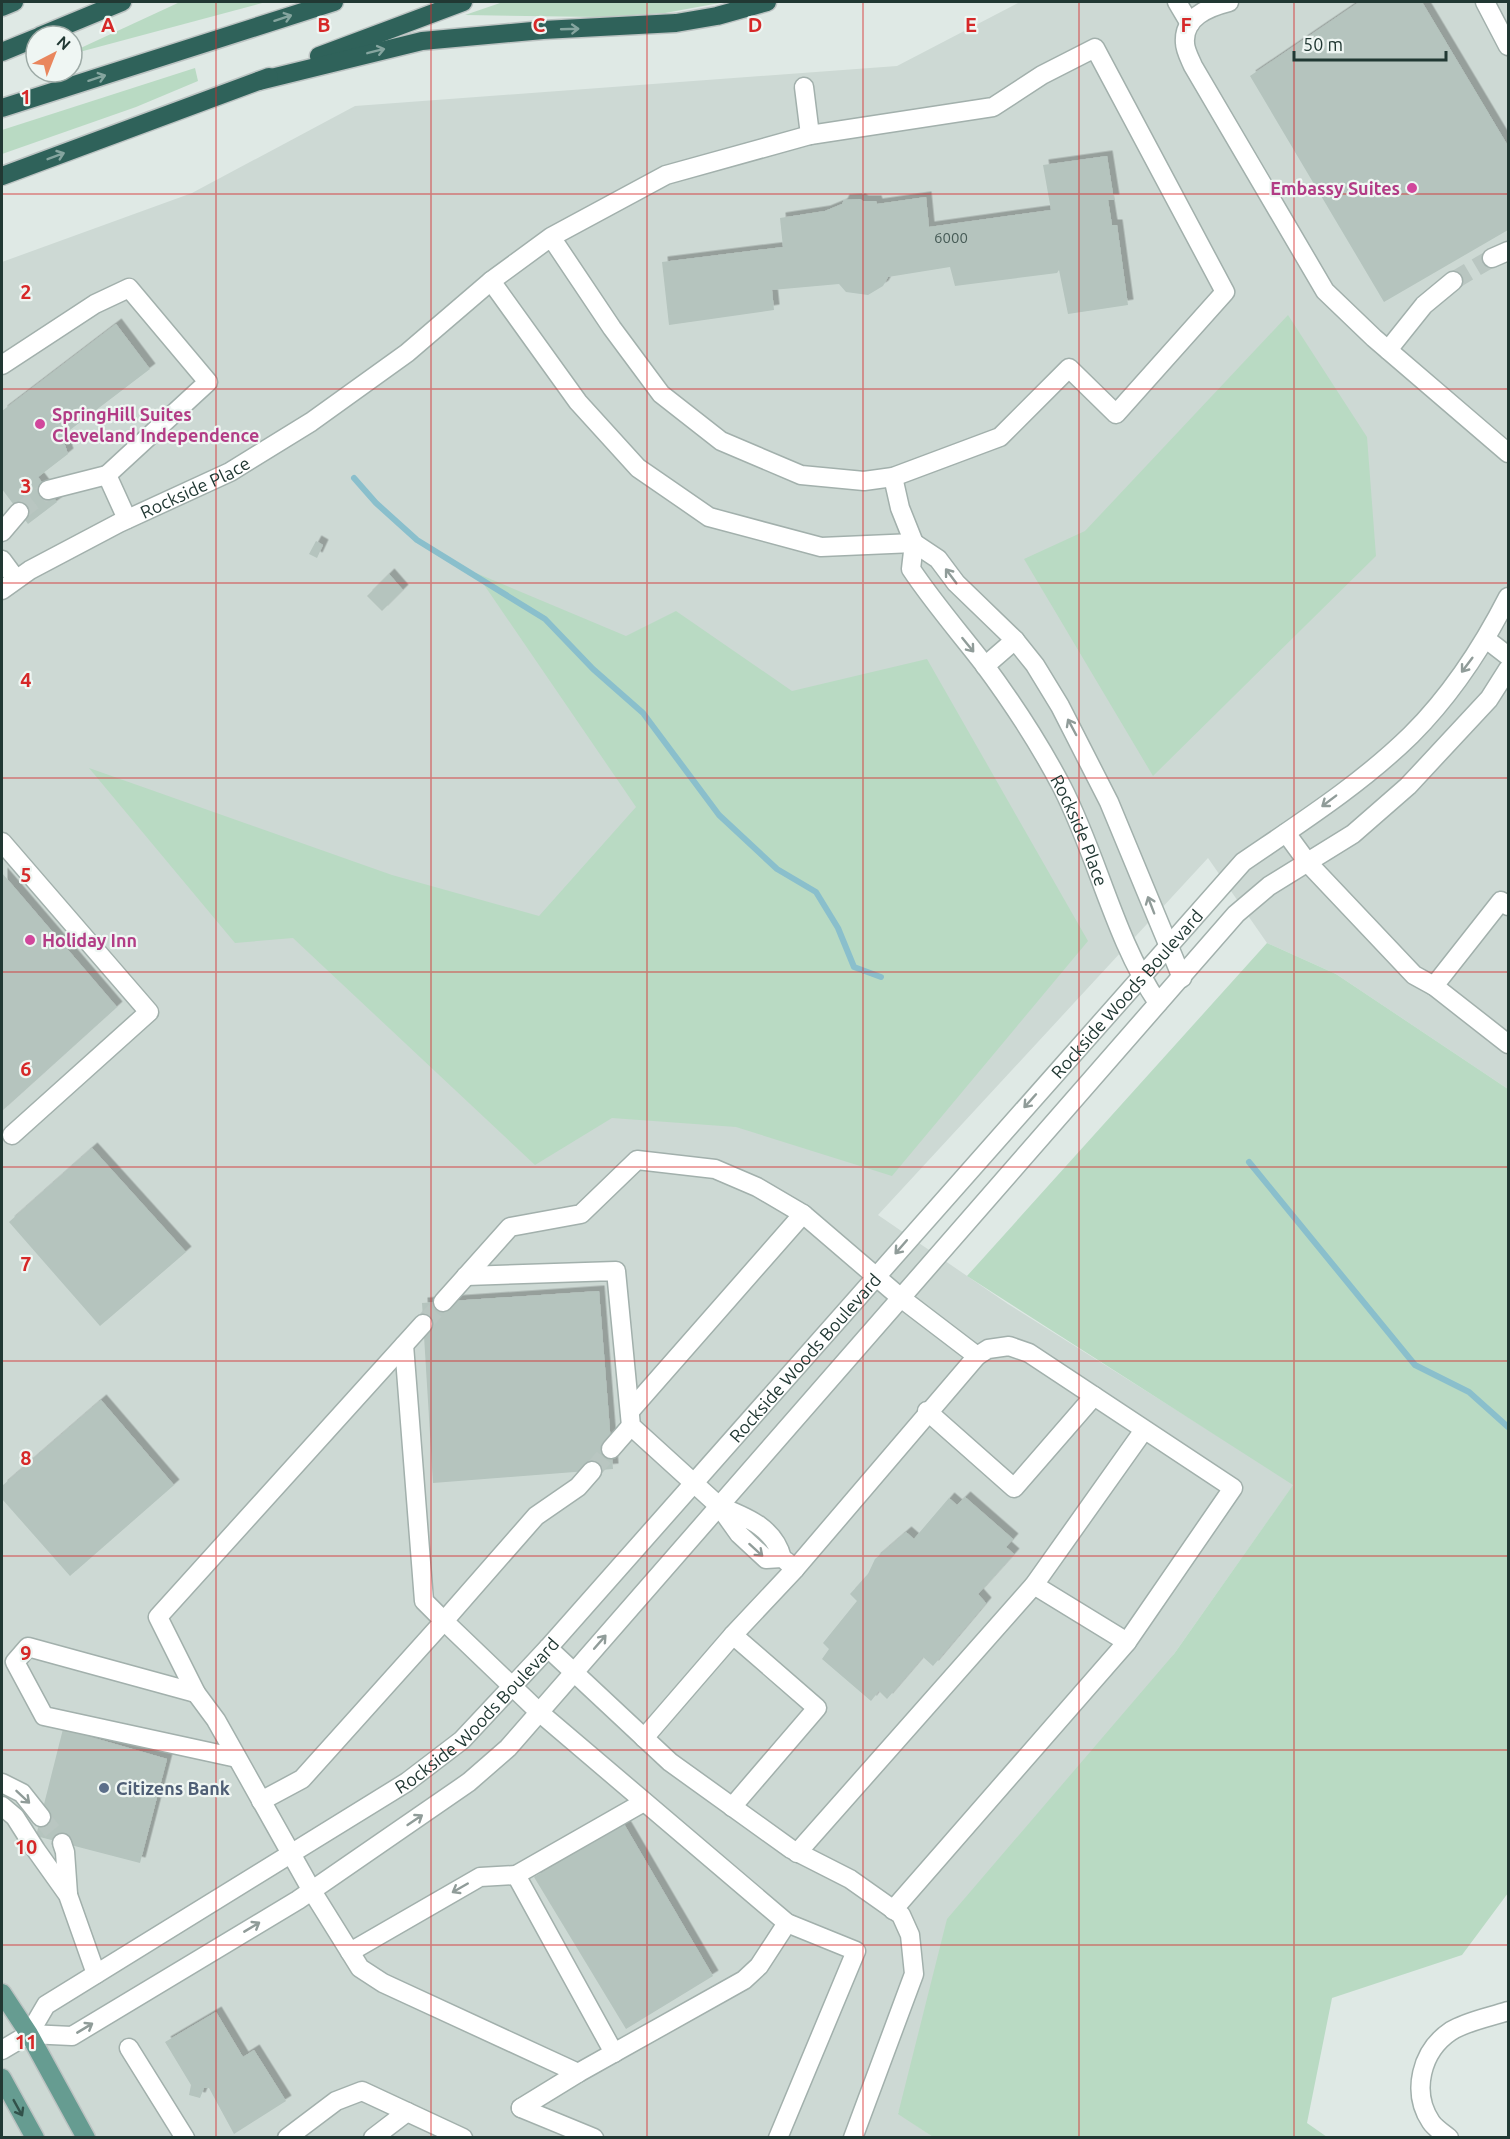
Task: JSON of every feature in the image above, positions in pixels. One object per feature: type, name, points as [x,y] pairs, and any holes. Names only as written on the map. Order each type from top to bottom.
[{"type":"highway","points":[[2,7],[14,2]]},
{"type":"highway","points":[[69,24],[122,2]]},
{"type":"highway","points":[[2,108],[334,2]]},
{"type":"highway","points":[[2,176],[259,81],[370,35],[463,2]]},
{"type":"highway","points":[[259,81],[422,41],[520,32],[676,23],[717,16],[767,2]]},
{"type":"highway","points":[[2,52],[24,43]]},
{"type":"main road","points":[[2,1993],[29,2034],[86,2138]]},
{"type":"main road","points":[[2,2078],[35,2138]]},
{"type":"street","points":[[1177,2],[1190,24]]},
{"type":"street","points":[[1229,2],[1203,9],[1190,24],[1185,43],[1193,66],[1324,291],[1388,350],[1509,453]]},
{"type":"street","points":[[1485,2],[1509,46]]},
{"type":"street","name":"Rockside Place","points":[[9,584],[127,519],[230,472],[311,422],[407,353],[491,281],[551,237],[666,175],[810,135],[993,107],[1042,75],[1095,48],[1225,292],[1116,414],[1069,368],[1000,436],[893,477]]},
{"type":"street","points":[[804,87],[810,135]]},
{"type":"street","points":[[551,237],[612,328],[661,394],[721,441],[801,475],[864,481],[893,477],[900,508],[914,543]]},
{"type":"street","points":[[491,281],[578,402],[638,468],[710,517],[821,547],[914,543],[939,559],[956,583],[1015,640],[1048,686],[1083,750],[1134,860],[1167,947],[1182,978]]},
{"type":"street","points":[[1388,350],[1424,305],[1453,281]]},
{"type":"street","points":[[2,366],[95,304],[129,288],[208,382],[107,475],[48,490]]},
{"type":"street","points":[[107,475],[127,519]]},
{"type":"street","points":[[2,532],[19,512]]},
{"type":"street","name":"Rockside Place","points":[[914,543],[911,569],[934,603],[985,666],[1018,712],[1061,786],[1088,846],[1140,977],[1158,1003]]},
{"type":"street","points":[[2,560],[9,584]]},
{"type":"street","name":"Rockside Woods Boulevard","points":[[2,2049],[29,2034],[46,2006],[407,1782],[462,1740],[548,1648],[1243,862],[1362,777],[1411,734],[1486,639],[1509,597]]},
{"type":"street","points":[[1486,639],[1509,656]]},
{"type":"street","points":[[985,666],[1015,640]]},
{"type":"street","name":"Rockside Woods Boulevard","points":[[29,2034],[72,2036],[312,1891],[470,1782],[508,1748],[1236,914],[1269,886],[1353,834],[1408,786],[1489,699],[1509,669]]},
{"type":"street","points":[[1286,833],[1308,863],[1414,975],[1434,986],[1509,1044]]},
{"type":"street","points":[[2,842],[149,1012],[12,1134]]},
{"type":"street","points":[[1434,986],[1501,901],[1509,906]]},
{"type":"street","points":[[443,1302],[510,1227],[581,1214],[637,1160],[715,1168],[757,1187],[803,1214],[901,1298],[977,1356]]},
{"type":"street","points":[[611,1449],[630,1418],[803,1214]]},
{"type":"street","points":[[466,1276],[616,1271],[630,1418],[719,1506],[739,1534],[766,1560],[788,1563]]},
{"type":"street","points":[[423,1324],[158,1617],[196,1693],[237,1758],[312,1891],[360,1968],[383,1983],[578,2073]]},
{"type":"street","points":[[404,1345],[424,1601],[539,1712],[787,1923],[856,1952],[778,2138]]},
{"type":"street","points":[[644,1738],[732,1635],[788,1563],[873,1480],[927,1411],[977,1356],[988,1349],[1009,1346],[1029,1353],[1233,1488],[1127,1642],[893,1910]]},
{"type":"street","points":[[927,1411],[1014,1488],[1094,1396]]},
{"type":"street","points":[[797,1852],[1034,1585],[1144,1430]]},
{"type":"street","points":[[261,1801],[302,1779],[536,1516],[578,1487],[592,1471]]},
{"type":"street","points":[[1034,1585],[1127,1642]]},
{"type":"street","points":[[732,1635],[817,1708],[732,1807]]},
{"type":"street","points":[[196,1693],[28,1647],[15,1662],[44,1716],[237,1758]]},
{"type":"street","points":[[548,1648],[670,1762],[797,1852],[850,1879],[901,1916],[910,1935],[914,1974],[853,2138]]},
{"type":"street","points":[[2,1783],[22,1793],[41,1817]]},
{"type":"street","points":[[350,1952],[480,1877],[516,1875],[644,1802]]},
{"type":"street","points":[[2,1806],[15,1816],[68,1895]]},
{"type":"street","points":[[62,1843],[65,1852],[68,1895],[96,1974]]},
{"type":"street","points":[[516,1875],[614,2053]]},
{"type":"street","points":[[594,2138],[521,2108],[578,2073],[744,1980],[759,1966],[787,1923]]},
{"type":"street","points":[[1449,2138],[1432,2124],[1422,2105],[1420,2080],[1425,2060],[1449,2032],[1509,2011]]},
{"type":"street","points":[[129,2048],[185,2138]]},
{"type":"street","points":[[287,2138],[336,2101],[362,2091],[463,2138]]},
{"type":"street","points":[[373,2138],[407,2112]]},
{"type":"shaded area","points":[[1020,2],[1508,2],[1508,1089],[1336,974],[1267,943],[1208,858],[878,1215],[1008,1304],[1294,1484],[1174,1654],[898,2113],[933,2137],[2,2138],[2,262],[192,193],[355,106],[897,66]]},
{"type":"green space","points":[[180,2],[266,2],[84,51],[84,46]]},
{"type":"green space","points":[[503,2],[725,2],[665,13],[601,17],[465,15]]},
{"type":"green space","points":[[195,68],[198,81],[136,107],[2,154],[2,130]]},
{"type":"green space","points":[[1288,315],[1367,437],[1376,556],[1153,776],[1024,559],[1085,531]]},
{"type":"green space","points":[[476,573],[626,636],[676,611],[792,691],[927,659],[1088,941],[892,1176],[736,1127],[612,1118],[535,1165],[293,938],[235,943],[89,768],[392,875],[539,916],[636,807]]},
{"type":"green space","points":[[1267,943],[1336,974],[1508,1089],[1508,1893],[1462,1955],[1332,1998],[1307,2123],[1327,2137],[933,2137],[898,2114],[947,1919],[1174,1654],[1293,1485],[967,1276]]},
{"type":"building","name":"Embassy Suites","points":[[1359,2],[1422,2],[1508,146],[1508,230],[1384,302],[1250,76]]},
{"type":"building","points":[[1107,156],[1114,200],[1108,200],[1112,225],[1117,225],[1128,305],[1068,314],[1059,270],[1057,273],[955,286],[950,267],[888,277],[883,286],[868,295],[846,292],[839,284],[772,290],[774,310],[669,325],[662,262],[783,247],[780,218],[825,211],[842,204],[844,200],[860,199],[876,201],[877,204],[926,197],[929,227],[1051,210],[1043,165]]},
{"type":"building","name":"SpringHill Suites Cleveland Independence","points":[[116,324],[150,369],[62,436],[68,454],[38,477],[57,502],[28,524],[2,489],[2,411]]},
{"type":"building","points":[[316,541],[323,545],[317,558],[309,554]]},
{"type":"building","points":[[389,574],[403,590],[382,611],[367,596]]},
{"type":"building","name":"Holiday Inn","points":[[2,873],[117,1007],[2,1111]]},
{"type":"building","points":[[92,1148],[186,1252],[100,1326],[9,1222]]},
{"type":"building","points":[[599,1291],[613,1469],[433,1483],[422,1303]]},
{"type":"building","points":[[101,1400],[174,1485],[70,1576],[2,1499],[2,1486]]},
{"type":"building","points":[[965,1497],[1013,1539],[1006,1547],[1014,1554],[978,1594],[986,1603],[933,1666],[923,1657],[887,1699],[879,1691],[871,1701],[822,1659],[829,1649],[823,1643],[857,1601],[850,1594],[868,1574],[875,1559],[906,1532],[914,1539],[949,1498],[957,1505]]},
{"type":"building","name":"Citizens Bank","points":[[63,1729],[167,1759],[140,1863],[36,1836]]},
{"type":"building","points":[[624,1824],[713,1976],[626,2029],[534,1877]]},
{"type":"building","points":[[216,2012],[243,2057],[254,2050],[286,2101],[234,2134],[209,2088],[204,2088],[200,2098],[189,2095],[191,2085],[165,2042]]},
{"type":"waterway","points":[[354,478],[376,503],[417,540],[545,619],[593,669],[643,713],[719,815],[777,869],[816,892],[838,928],[854,967],[881,977]]},
{"type":"waterway","points":[[1249,1162],[1415,1365],[1469,1392],[1508,1427]]},
{"type":"tunnel","points":[[1453,281],[1492,258]]},
{"type":"tunnel","points":[[19,512],[48,490]]},
{"type":"tunnel","points":[[423,1324],[443,1302]]},
{"type":"tunnel","points":[[592,1471],[611,1449]]},
{"type":"tunnel","points":[[41,1817],[62,1843]]},
{"type":"place","name":"Embassy Suites","points":[[1412,188]]},
{"type":"place","name":"SpringHill Suites Cleveland Independence","points":[[40,424]]},
{"type":"place","name":"Holiday Inn","points":[[30,940]]},
{"type":"place","name":"Citizens Bank","points":[[104,1788]]}]
